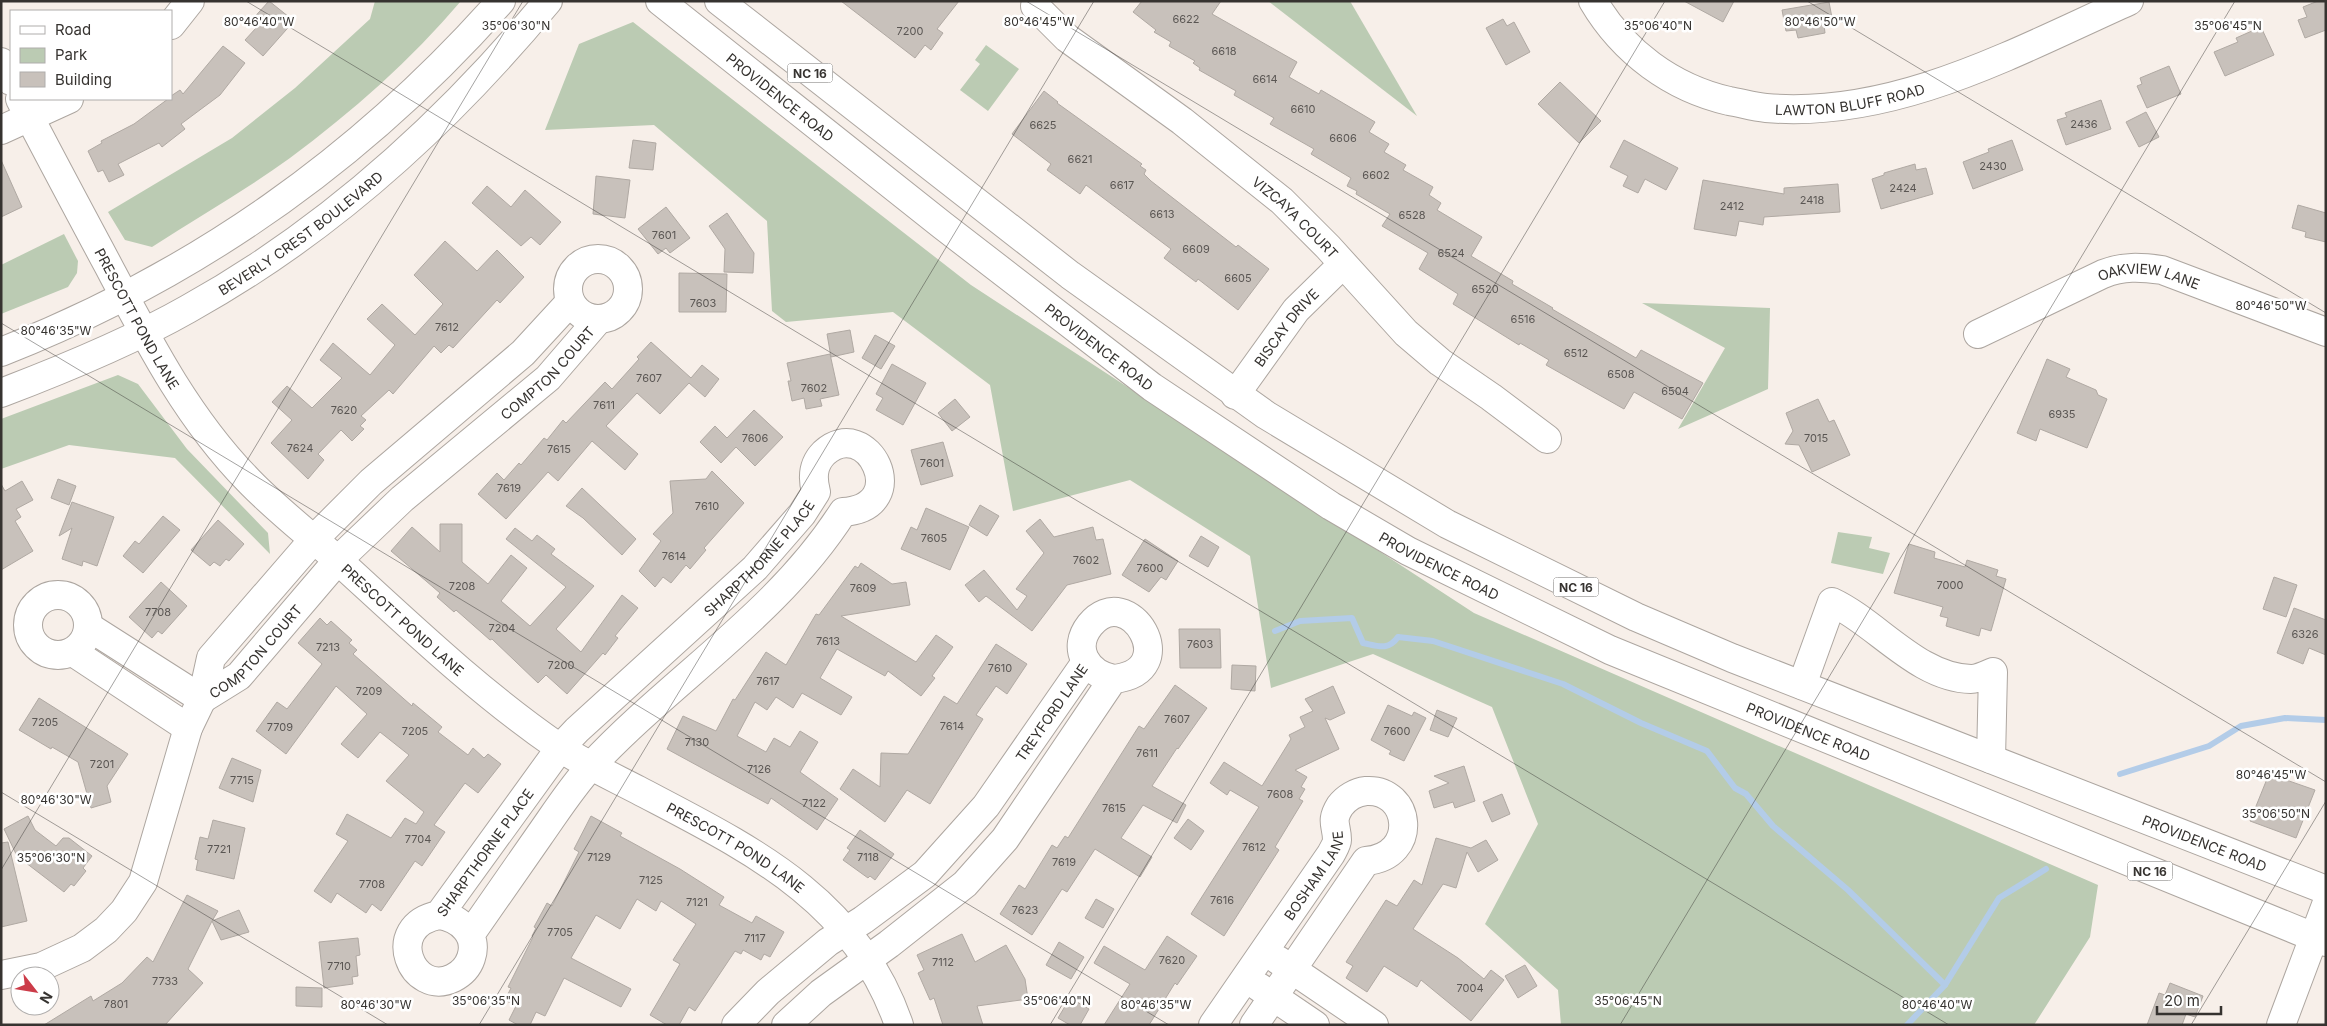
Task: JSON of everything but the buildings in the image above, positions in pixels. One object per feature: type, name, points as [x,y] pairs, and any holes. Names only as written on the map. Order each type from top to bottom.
[{"type":"street","points":[[172,24],[190,1]]},
{"type":"street","points":[[1,352],[125,297],[231,236],[321,171],[381,122],[432,74],[501,1]]},
{"type":"street","name":"BEVERLY CREST BOULEVARD","points":[[1,393],[87,358],[187,310],[242,276],[348,202],[397,160],[472,88],[548,1]]},
{"type":"street","name":"PROVIDENCE ROAD","points":[[660,1],[950,231],[1152,387],[1331,506],[1408,551],[1610,650],[2320,940]]},
{"type":"street","name":"PROVIDENCE ROAD","points":[[719,1],[1062,269],[1235,395],[1446,524],[1636,617],[1732,658],[2326,890]]},
{"type":"street","name":"LAWTON BLUFF ROAD","points":[[1593,1],[1600,14],[1622,40],[1648,64],[1692,90],[1708,96],[1765,108],[1810,109],[1856,105],[1918,90],[1981,67],[2129,1]]},
{"type":"street","name":"VIZCAYA COURT","points":[[1035,6],[1067,38],[1182,121],[1282,201],[1406,333],[1440,362],[1503,405],[1547,439]]},
{"type":"street","points":[[1,62],[10,79]]},
{"type":"street","points":[[1,130],[25,108],[64,100]]},
{"type":"street","name":"PRESCOTT POND LANE","points":[[25,108],[142,331],[185,404],[247,479],[398,615],[499,702],[560,748],[755,854],[809,891],[846,931],[868,960],[882,984],[899,1025]]},
{"type":"street","name":"COMPTON COURT","points":[[1,975],[41,967],[82,948],[106,930],[124,911],[143,882],[188,728],[202,699],[211,658],[314,539],[372,482],[522,353],[570,302],[568,283],[578,266],[596,259],[614,264],[626,278],[627,297],[616,313],[608,318],[598,320],[548,378],[402,499],[338,560],[239,676],[202,699]]},
{"type":"street","name":"BISCAY DRIVE","points":[[1235,395],[1296,310],[1342,264]]},
{"type":"street","name":"OAKVIEW LANE","points":[[1978,334],[2103,274],[2116,269],[2139,266],[2162,270],[2326,332]]},
{"type":"street","points":[[570,302],[582,315],[598,320]]},
{"type":"street","points":[[445,420],[468,446]]},
{"type":"street","name":"SHARPTHORNE PLACE","points":[[470,935],[471,957],[459,975],[448,980],[438,981],[422,976],[410,964],[407,942],[411,932],[419,923],[428,918],[439,916],[560,748],[577,730],[755,568],[802,514],[816,492],[813,481],[814,470],[818,460],[835,446],[846,444],[867,450],[875,459],[881,480],[872,500],[864,507],[854,511],[843,512]]},
{"type":"street","points":[[439,916],[457,921],[470,935],[568,795],[591,766],[640,717],[723,646],[762,609],[804,564],[843,512],[832,509],[822,502],[816,492]]},
{"type":"street","points":[[52,596],[70,598],[84,610],[88,627],[84,641],[73,652],[55,655],[38,648],[29,632],[29,623],[32,611],[43,600],[52,596]]},
{"type":"street","points":[[1802,685],[1832,602],[1854,613],[1914,659],[1946,674],[1972,680],[1993,672],[1991,759]]},
{"type":"street","name":"TREYFORD LANE","points":[[736,1025],[768,992],[828,942],[925,874],[986,806],[1086,662],[1082,651],[1086,630],[1093,622],[1113,613],[1124,614],[1134,618],[1147,635],[1149,646],[1143,665],[1134,674],[1114,679]]},
{"type":"street","points":[[698,620],[723,646]]},
{"type":"street","points":[[88,627],[202,699]]},
{"type":"street","points":[[73,652],[188,728]]},
{"type":"street","points":[[786,1025],[821,994],[868,960],[965,884],[1014,827],[1114,679],[1102,677],[1093,671],[1086,662]]},
{"type":"street","name":"BOSHAM LANE","points":[[1212,1025],[1331,854],[1337,840],[1334,828],[1335,816],[1340,805],[1349,797],[1360,792],[1372,791],[1389,798],[1400,811],[1404,823],[1403,835],[1398,846],[1389,854],[1378,860],[1366,861]]},
{"type":"street","points":[[986,806],[1014,827]]},
{"type":"street","points":[[1254,1025],[1366,861],[1348,854],[1337,840]]},
{"type":"street","points":[[2281,1025],[2320,940],[2326,905]]},
{"type":"street","points":[[1264,950],[1374,1025]]},
{"type":"street","points":[[1245,978],[1315,1025]]},
{"type":"green space","points":[[375,1],[461,1],[422,44],[380,84],[290,158],[152,247],[125,240],[108,212],[232,138],[295,88],[370,19]]},
{"type":"green space","points":[[1268,1],[1350,1],[1417,116]]},
{"type":"green space","points":[[633,22],[971,285],[1474,613],[2098,885],[2090,937],[2034,1025],[1561,1025],[1558,990],[1485,924],[1538,824],[1492,707],[1373,654],[1271,688],[1250,556],[1130,480],[1013,511],[990,385],[893,312],[786,322],[772,311],[767,221],[654,125],[545,130],[579,44]]},
{"type":"green space","points":[[986,45],[1019,69],[988,111],[960,90],[980,64],[975,60]]},
{"type":"green space","points":[[64,234],[78,261],[77,273],[68,287],[1,314],[1,265]]},
{"type":"green space","points":[[1642,303],[1770,308],[1768,389],[1678,429],[1725,348]]},
{"type":"green space","points":[[118,375],[138,384],[187,449],[268,533],[270,554],[175,458],[69,445],[1,469],[1,419]]},
{"type":"green space","points":[[1838,532],[1872,537],[1869,548],[1890,553],[1883,574],[1831,563]]},
{"type":"waterway","points":[[1275,631],[1300,621],[1352,618],[1363,643],[1386,646],[1398,637],[1433,641],[1563,684],[1641,723],[1707,751],[1735,788],[1746,794],[1773,826],[1848,890],[1945,985]]},
{"type":"waterway","points":[[2120,774],[2209,746],[2241,726],[2285,718],[2326,720]]},
{"type":"waterway","points":[[1907,1025],[1945,985],[1999,898],[2046,869]]}]
